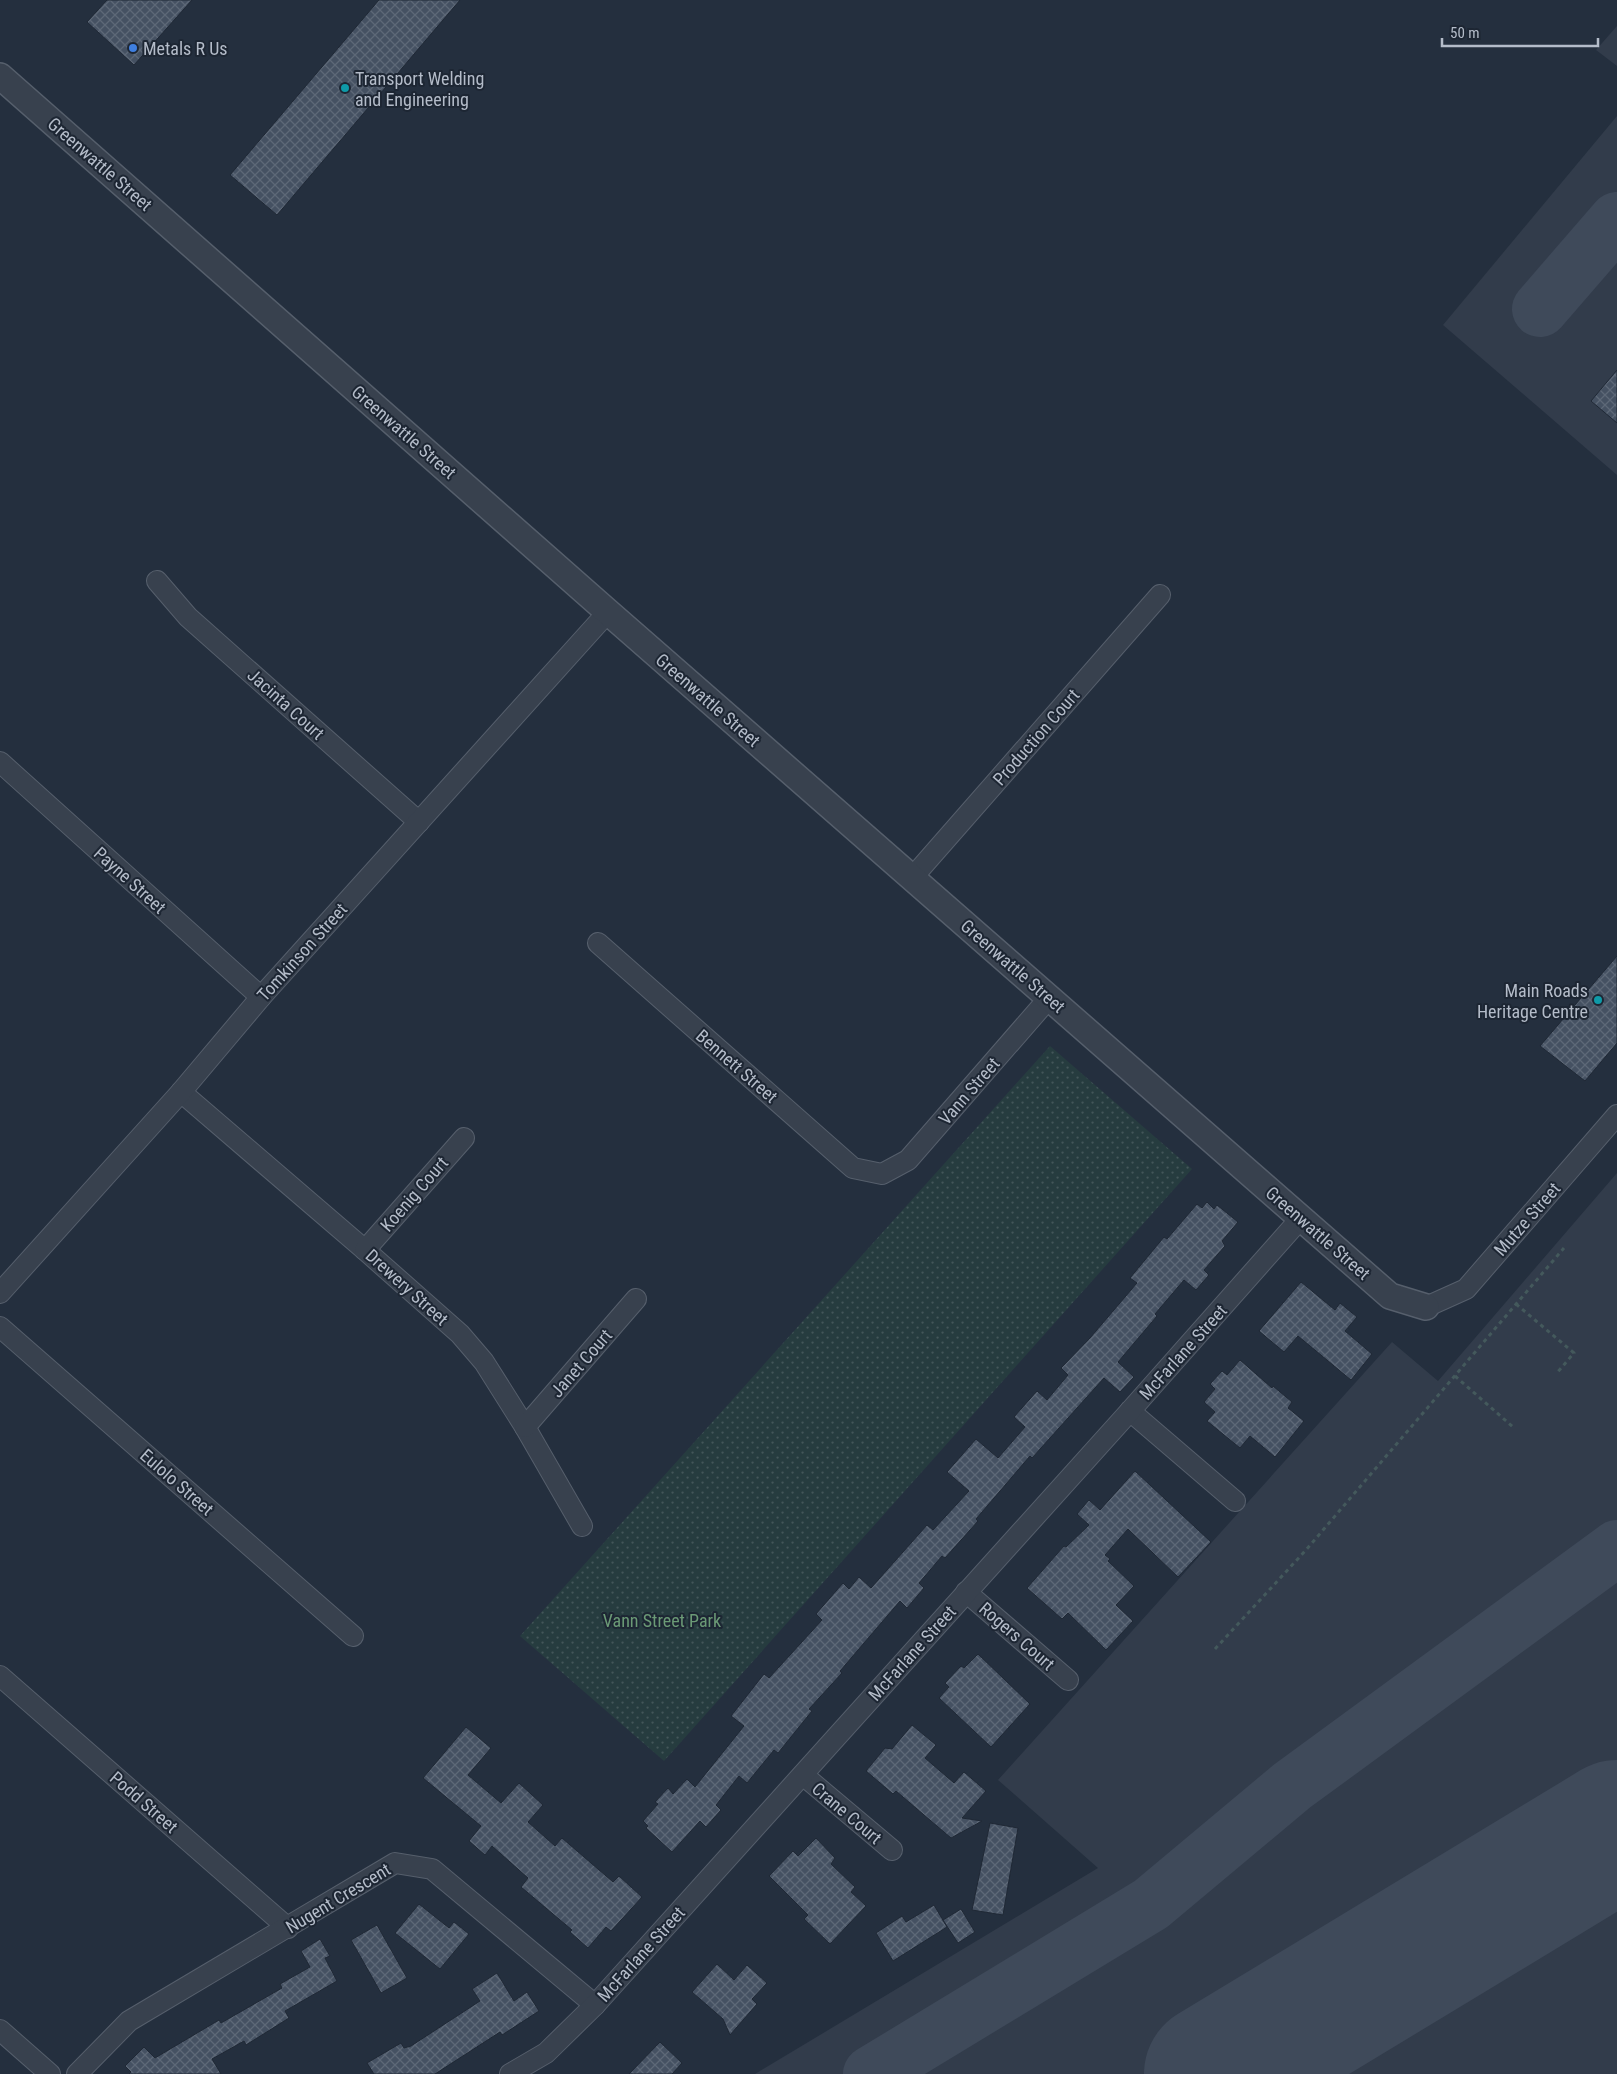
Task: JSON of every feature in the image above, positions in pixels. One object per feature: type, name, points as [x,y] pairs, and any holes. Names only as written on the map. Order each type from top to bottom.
[{"type":"street","name":"Greenwattle Street","points":[[0,76],[608,612],[1390,1296],[1426,1307]]},
{"type":"street","name":"Jacinta Court","points":[[157,581],[188,617],[419,822]]},
{"type":"street","name":"Production Court","points":[[912,878],[1160,595]]},
{"type":"street","name":"Tomkinson Street","points":[[0,1293],[181,1092],[261,997],[608,612]]},
{"type":"street","name":"Payne Street","points":[[0,762],[261,997]]},
{"type":"street","name":"Bennett Street","points":[[598,943],[852,1168],[882,1174]]},
{"type":"street","name":"Vann Street","points":[[882,1174],[908,1160],[1049,998]]},
{"type":"street","name":"Drewery Street","points":[[181,1092],[460,1334],[484,1362],[525,1426],[582,1526]]},
{"type":"street","name":"Mutze Street","points":[[1426,1307],[1466,1289],[1617,1116]]},
{"type":"street","name":"Koenig Court","points":[[365,1250],[464,1138]]},
{"type":"street","name":"McFarlane Street","points":[[510,2074],[546,2053],[595,2005],[1130,1411],[1301,1218]]},
{"type":"street","name":"Janet Court","points":[[525,1426],[636,1299]]},
{"type":"street","name":"Eulolo Street","points":[[0,1327],[353,1636]]},
{"type":"street","points":[[1130,1411],[1235,1501]]},
{"type":"street","name":"Rogers Court","points":[[966,1592],[1068,1680]]},
{"type":"street","name":"Podd Street","points":[[0,1676],[288,1928]]},
{"type":"street","name":"Crane Court","points":[[802,1775],[892,1850]]},
{"type":"street","name":"Nugent Crescent","points":[[77,2074],[129,2021],[395,1863],[432,1870],[595,2005]]},
{"type":"street","points":[[0,2030],[50,2074]]},
{"type":"path","points":[[1215,1649],[1306,1550],[1564,1248]]},
{"type":"path","points":[[1516,1304],[1574,1353],[1556,1374]]},
{"type":"path","points":[[1455,1376],[1513,1427]]},
{"type":"shaded area","points":[[1617,26],[1617,66],[1596,50]]},
{"type":"shaded area","points":[[1617,116],[1617,475],[1443,325]]},
{"type":"shaded area","points":[[1617,1173],[1617,2074],[755,2074],[1098,1868],[998,1780],[1392,1342],[1438,1381]]},
{"type":"green space","name":"Vann Street Park","points":[[1050,1046],[1192,1169],[664,1761],[520,1636]]},
{"type":"building","name":"Metals R Us","points":[[107,0],[192,0],[134,65],[87,22]]},
{"type":"building","name":"Transport Welding and Engineering","points":[[379,0],[460,0],[277,215],[230,175]]},
{"type":"building","points":[[1617,370],[1617,423],[1591,401]]},
{"type":"building","name":"Main Roads Heritage Centre","points":[[1617,956],[1617,1043],[1585,1081],[1540,1046]]},
{"type":"building","points":[[1207,1202],[1214,1209],[1217,1205],[1238,1222],[1222,1241],[1225,1246],[1204,1270],[1209,1275],[1196,1290],[1184,1280],[1155,1314],[1157,1316],[1118,1362],[1134,1377],[1120,1392],[1104,1378],[1032,1458],[1030,1456],[976,1519],[978,1521],[945,1558],[942,1556],[919,1583],[924,1588],[907,1608],[900,1601],[840,1671],[842,1673],[809,1709],[812,1711],[778,1753],[774,1750],[747,1783],[739,1776],[716,1805],[721,1810],[706,1827],[700,1821],[672,1852],[646,1828],[648,1826],[643,1821],[658,1804],[655,1802],[668,1788],[673,1794],[687,1779],[695,1787],[744,1726],[731,1716],[764,1674],[769,1678],[822,1620],[816,1614],[843,1583],[849,1589],[859,1577],[871,1588],[927,1525],[933,1530],[969,1491],[947,1472],[976,1439],[998,1458],[1025,1427],[1014,1417],[1037,1391],[1047,1400],[1068,1375],[1061,1368],[1090,1338],[1137,1283],[1130,1278],[1164,1237],[1167,1239],[1197,1204],[1202,1208]]},
{"type":"building","points":[[1301,1282],[1335,1310],[1340,1303],[1357,1317],[1345,1331],[1372,1354],[1351,1380],[1298,1336],[1284,1352],[1259,1331]]},
{"type":"building","points":[[1240,1360],[1272,1388],[1273,1386],[1292,1402],[1288,1408],[1304,1421],[1275,1457],[1250,1436],[1240,1448],[1207,1421],[1215,1412],[1204,1402],[1215,1389],[1210,1384],[1222,1371],[1227,1375]]},
{"type":"building","points":[[1135,1471],[1211,1542],[1178,1577],[1128,1529],[1105,1555],[1110,1559],[1108,1561],[1134,1586],[1116,1605],[1133,1621],[1106,1650],[1068,1613],[1062,1619],[1027,1588],[1064,1546],[1066,1547],[1089,1525],[1077,1514],[1089,1500],[1100,1510]]},
{"type":"building","points":[[978,1654],[1030,1704],[991,1747],[939,1698],[949,1687],[945,1683],[961,1666],[964,1668]]},
{"type":"building","points":[[912,1725],[936,1745],[925,1758],[954,1783],[964,1772],[986,1791],[962,1818],[982,1821],[951,1838],[896,1791],[893,1794],[866,1771],[885,1748],[892,1749]]},
{"type":"building","points":[[466,1727],[491,1748],[468,1775],[501,1803],[519,1783],[543,1805],[528,1822],[555,1846],[562,1838],[613,1882],[619,1876],[642,1897],[611,1931],[606,1927],[588,1948],[570,1932],[572,1930],[521,1887],[528,1878],[492,1846],[485,1855],[469,1841],[481,1826],[423,1778]]},
{"type":"building","points":[[990,1823],[1018,1828],[1003,1915],[972,1910]]},
{"type":"building","points":[[816,1838],[835,1858],[831,1864],[855,1887],[851,1892],[866,1906],[830,1944],[804,1919],[808,1915],[769,1876],[793,1851],[798,1856]]},
{"type":"building","points":[[419,1904],[449,1928],[454,1922],[469,1934],[440,1969],[395,1933]]},
{"type":"building","points":[[934,1905],[947,1927],[893,1961],[876,1933],[902,1916],[906,1922]]},
{"type":"building","points":[[961,1909],[975,1932],[958,1943],[943,1920]]},
{"type":"building","points":[[377,1925],[407,1978],[381,1993],[351,1940]]},
{"type":"building","points":[[320,1939],[330,1956],[325,1958],[337,1981],[285,2011],[289,2018],[246,2045],[244,2041],[212,2059],[221,2074],[129,2074],[131,2072],[125,2066],[144,2047],[155,2058],[219,2020],[221,2023],[282,1988],[280,1984],[310,1967],[301,1951]]},
{"type":"building","points":[[717,1964],[734,1980],[747,1965],[767,1983],[752,1999],[757,2004],[730,2035],[723,2019],[692,1992]]},
{"type":"building","points":[[497,1973],[514,2001],[527,1992],[539,2011],[502,2035],[500,2032],[435,2074],[374,2074],[367,2063],[401,2043],[404,2048],[411,2046],[480,2001],[472,1989]]},
{"type":"building","points":[[660,2042],[682,2063],[672,2074],[629,2074]]},
{"type":"taxiway","points":[[1540,309],[1617,220]]},
{"type":"taxiway","points":[[871,2074],[1151,1904],[1292,1786],[1617,1548]]},
{"type":"taxiway","points":[[1574,1856],[1617,1829]]},
{"type":"runway","points":[[1214,2074],[1617,1830]]},
{"type":"place","name":"Metals R Us","points":[[133,48]]},
{"type":"place","name":"Transport Welding and Engineering","points":[[345,88]]},
{"type":"place","name":"Main Roads Heritage Centre","points":[[1598,1000]]}]
